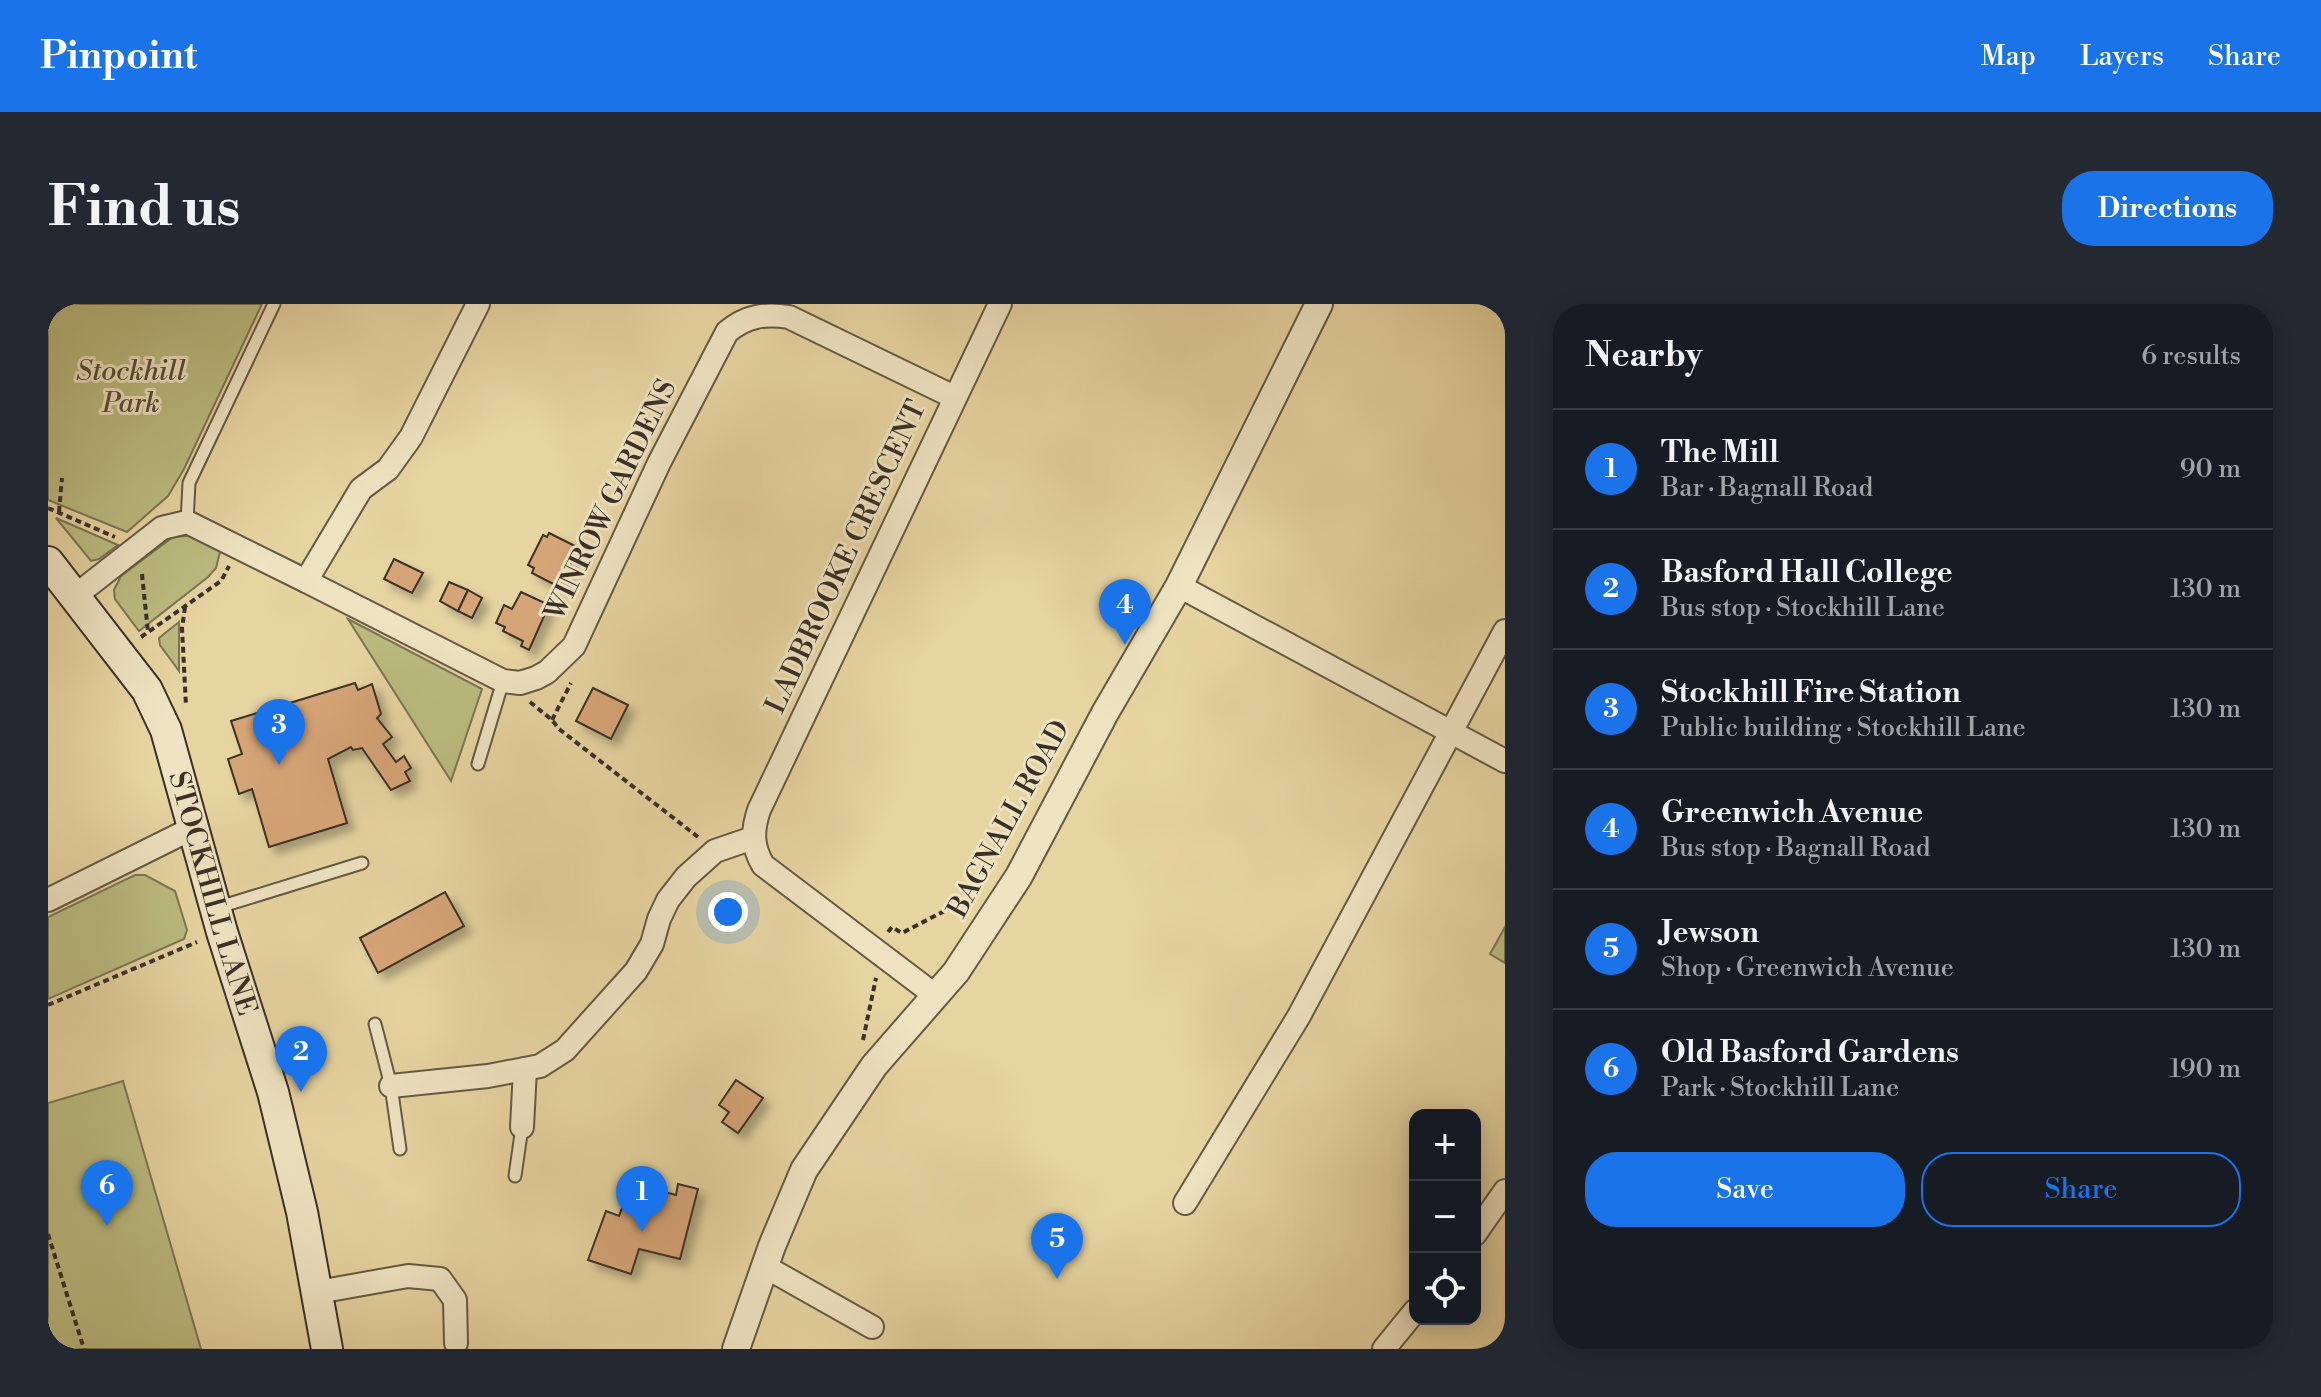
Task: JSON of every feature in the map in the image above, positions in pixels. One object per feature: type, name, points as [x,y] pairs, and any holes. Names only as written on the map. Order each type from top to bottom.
[{"type":"main road","name":"STOCKHILL LANE","points":[[48,562],[147,690],[166,730],[219,920],[273,1092],[292,1167],[327,1349]]},
{"type":"street","points":[[306,581],[361,489],[388,469],[411,437],[478,304]]},
{"type":"street","name":"LADBROOKE CRESCENT","points":[[753,838],[759,810],[1000,304]]},
{"type":"street","name":"BAGNALL ROAD","points":[[736,1349],[764,1266],[804,1170],[874,1066],[956,972],[1019,876],[1105,713],[1179,586],[1319,304]]},
{"type":"street","name":"WINROW GARDENS","points":[[503,681],[520,683],[536,678],[547,672],[574,646],[659,463],[727,332],[737,324],[768,313],[789,317],[954,397]]},
{"type":"street","points":[[75,596],[162,528],[187,522],[503,681]]},
{"type":"street","points":[[1179,586],[1505,761]]},
{"type":"street","points":[[1185,1203],[1299,1016],[1505,631]]},
{"type":"street","points":[[48,900],[193,828]]},
{"type":"street","points":[[391,1086],[540,1066],[565,1050],[636,971],[652,944],[668,900],[700,862],[715,851],[753,838],[763,865],[936,996]]},
{"type":"street","points":[[522,1127],[525,1069]]},
{"type":"street","points":[[1481,1225],[1505,1191]]},
{"type":"street","points":[[764,1266],[872,1327]]},
{"type":"street","points":[[318,1292],[408,1276],[440,1279],[455,1300],[456,1343]]},
{"type":"street","points":[[1384,1349],[1409,1318]]},
{"type":"lane","points":[[187,522],[189,483],[274,304]]},
{"type":"lane","points":[[478,764],[503,681]]},
{"type":"lane","points":[[219,920],[362,863]]},
{"type":"lane","points":[[375,1024],[391,1086],[400,1149]]},
{"type":"lane","points":[[515,1176],[522,1127]]},
{"type":"path","points":[[59,512],[62,478]]},
{"type":"path","points":[[48,508],[138,547],[148,632]]},
{"type":"path","points":[[119,652],[221,581],[239,547]]},
{"type":"path","points":[[166,730],[187,723],[182,628],[185,605]]},
{"type":"path","points":[[503,681],[559,729],[715,851]]},
{"type":"path","points":[[874,1066],[862,1048],[877,970],[867,959],[874,949],[892,927],[902,933],[952,907],[986,927]]},
{"type":"path","points":[[48,1005],[219,920]]},
{"type":"path","points":[[48,1234],[84,1349]]},
{"type":"green space","name":"Stockhill Park","points":[[48,304],[262,304],[184,469],[168,496],[127,532],[48,500]]},
{"type":"green space","points":[[56,518],[118,545],[91,561]]},
{"type":"green space","points":[[198,535],[221,548],[216,568],[139,631],[115,599],[114,590],[121,576],[173,537]]},
{"type":"green space","points":[[348,619],[482,689],[451,781]]},
{"type":"green space","points":[[179,622],[179,671],[160,645],[159,638]]},
{"type":"green space","points":[[135,875],[145,875],[175,891],[187,930],[184,939],[48,999],[48,917]]},
{"type":"green space","points":[[1505,927],[1505,963],[1490,954]]},
{"type":"green space","points":[[123,1081],[201,1349],[48,1349],[48,1103]]},
{"type":"building","points":[[549,533],[579,548],[559,587],[532,573],[534,568],[528,565],[543,535],[547,537]]},
{"type":"building","points":[[394,559],[423,573],[412,593],[384,579]]},
{"type":"building","points":[[449,582],[468,590],[458,611],[440,601]]},
{"type":"building","points":[[468,590],[482,598],[472,618],[458,611]]},
{"type":"building","points":[[521,592],[549,605],[529,650],[521,646],[523,641],[503,631],[505,627],[496,623],[504,605],[512,609]]},
{"type":"building","points":[[355,683],[358,690],[372,684],[381,714],[377,718],[392,737],[383,744],[396,762],[404,756],[411,768],[405,772],[410,781],[391,790],[362,748],[353,750],[351,747],[328,759],[347,823],[269,847],[252,789],[239,794],[228,759],[242,754],[231,721]]},
{"type":"building","points":[[593,688],[628,705],[611,739],[576,721]]},
{"type":"building","points":[[445,892],[464,926],[378,973],[360,938]]},
{"type":"building","points":[[736,1080],[763,1098],[738,1133],[722,1122],[729,1112],[719,1105]]},
{"type":"building","points":[[631,1183],[676,1195],[678,1184],[698,1189],[680,1259],[639,1249],[631,1274],[588,1260],[606,1211],[619,1216]]},
{"type":"place","name":"Greenwich Avenue","points":[[1125,645]]},
{"type":"place","name":"Stockhill Fire Station","points":[[279,765]]},
{"type":"place","name":"Basford Hall College","points":[[301,1092]]},
{"type":"place","name":"Old Basford Gardens","points":[[107,1226]]},
{"type":"place","name":"The Mill","points":[[642,1232]]},
{"type":"place","name":"Jewson","points":[[1057,1279]]}]
